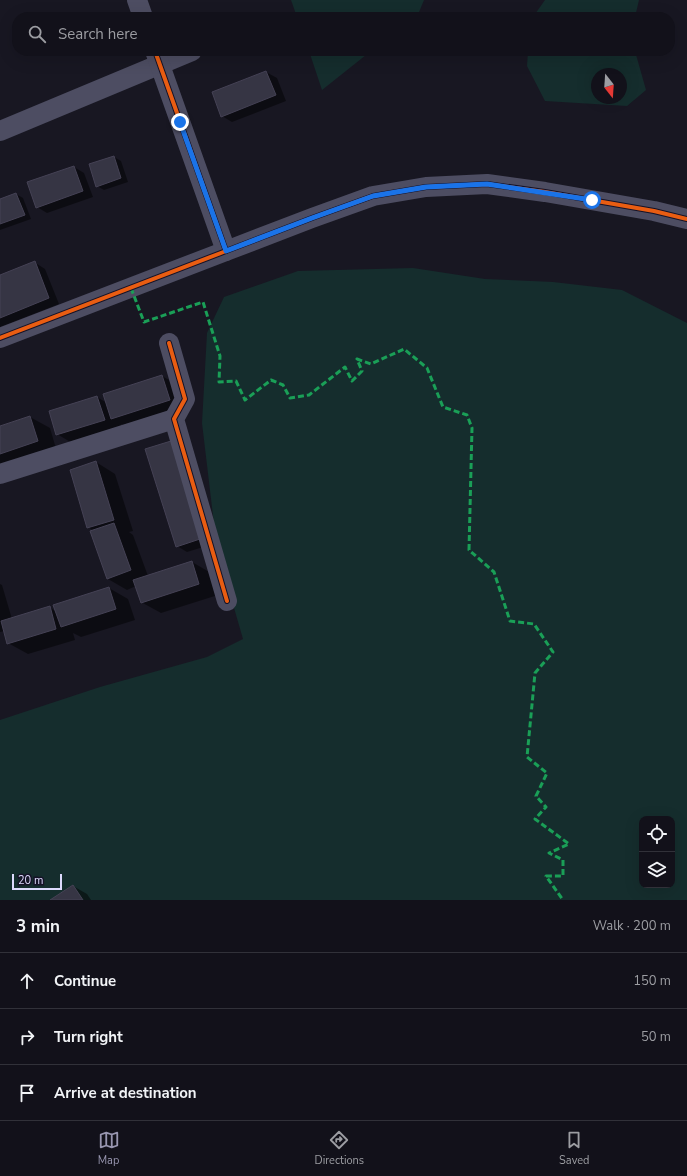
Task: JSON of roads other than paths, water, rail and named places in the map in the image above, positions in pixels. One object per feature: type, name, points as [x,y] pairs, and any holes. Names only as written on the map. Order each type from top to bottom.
[{"type":"street","points":[[137,0],[141,12]]},
{"type":"street","points":[[0,131],[158,58],[226,251]]},
{"type":"street","points":[[0,338],[373,196],[426,187],[487,184],[545,192],[654,211],[687,219]]},
{"type":"street","points":[[0,474],[174,419],[185,399],[169,343]]},
{"type":"street","points":[[174,419],[228,601]]}]
